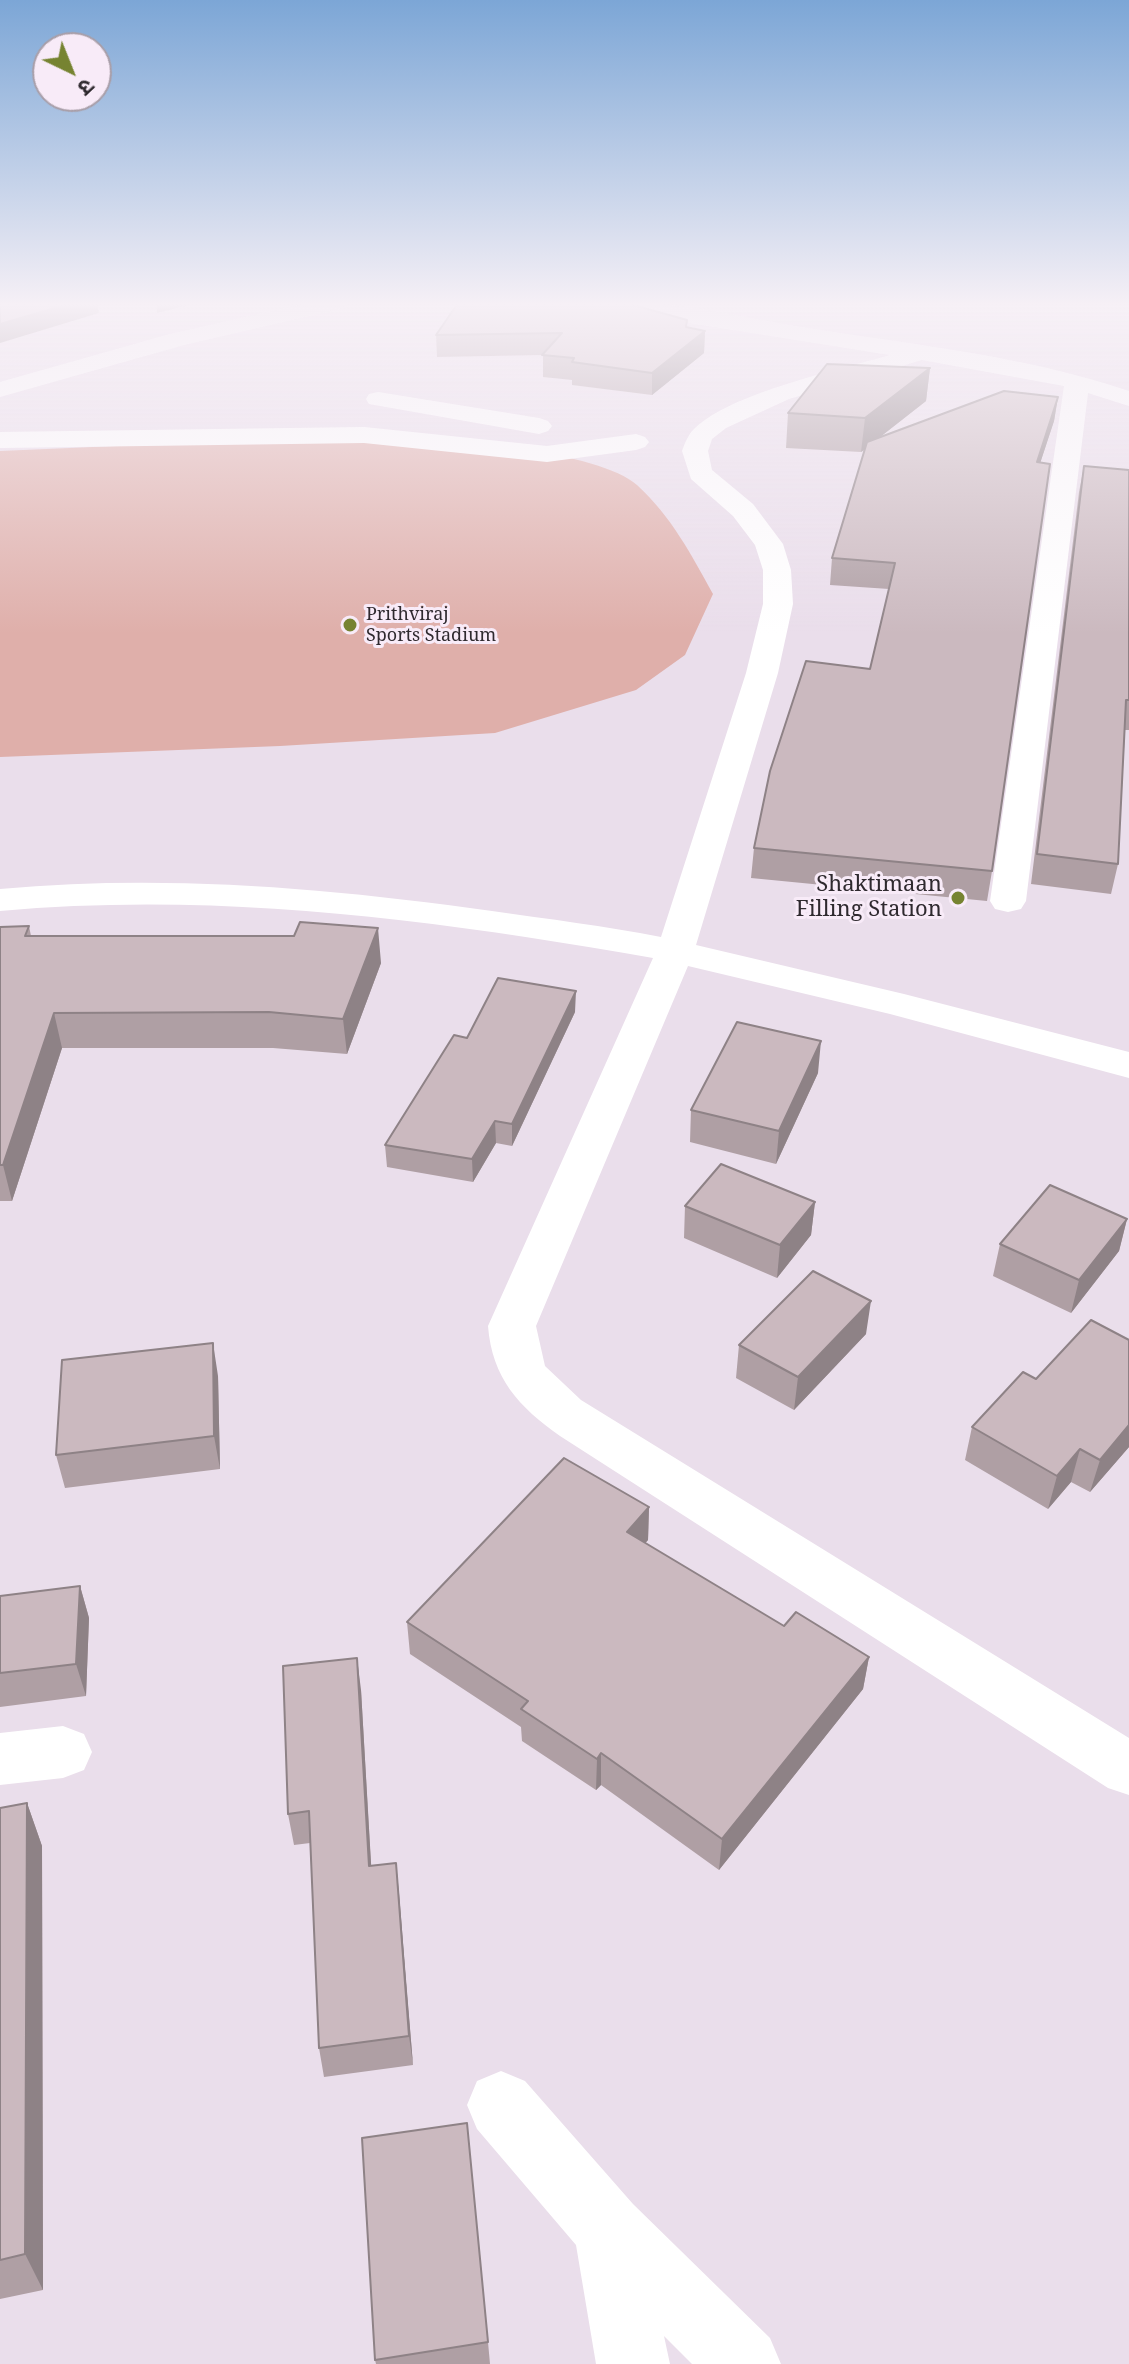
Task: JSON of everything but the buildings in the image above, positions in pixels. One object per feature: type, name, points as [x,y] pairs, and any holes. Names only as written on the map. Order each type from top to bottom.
[{"type":"street","points":[[464,413],[695,451]]},
{"type":"street","points":[[736,413],[701,436],[695,451],[700,473],[743,510],[769,544],[777,570],[778,604],[762,673],[675,952],[512,1326],[513,1356],[540,1396],[578,1423],[1129,1769]]},
{"type":"street","points":[[1008,901],[1073,413]]},
{"type":"street","points":[[0,440],[364,435],[547,454],[636,442]]},
{"type":"street","points":[[0,900],[142,891],[219,891],[384,906],[675,952],[978,1023],[1129,1065]]},
{"type":"street","points":[[0,1759],[63,1752]]},
{"type":"street","points":[[501,2105],[608,2229],[744,2364]]},
{"type":"street","points":[[608,2229],[633,2364]]},
{"type":"shaded area","name":"Prithviraj Sports Stadium","points":[[393,434],[557,455],[618,473],[637,485],[670,523],[713,594],[685,655],[636,690],[495,733],[280,746],[0,757],[0,451]]},
{"type":"place","name":"Prithviraj Sports Stadium","points":[[350,625]]},
{"type":"place","name":"Shaktimaan Filling Station","points":[[958,898]]}]
